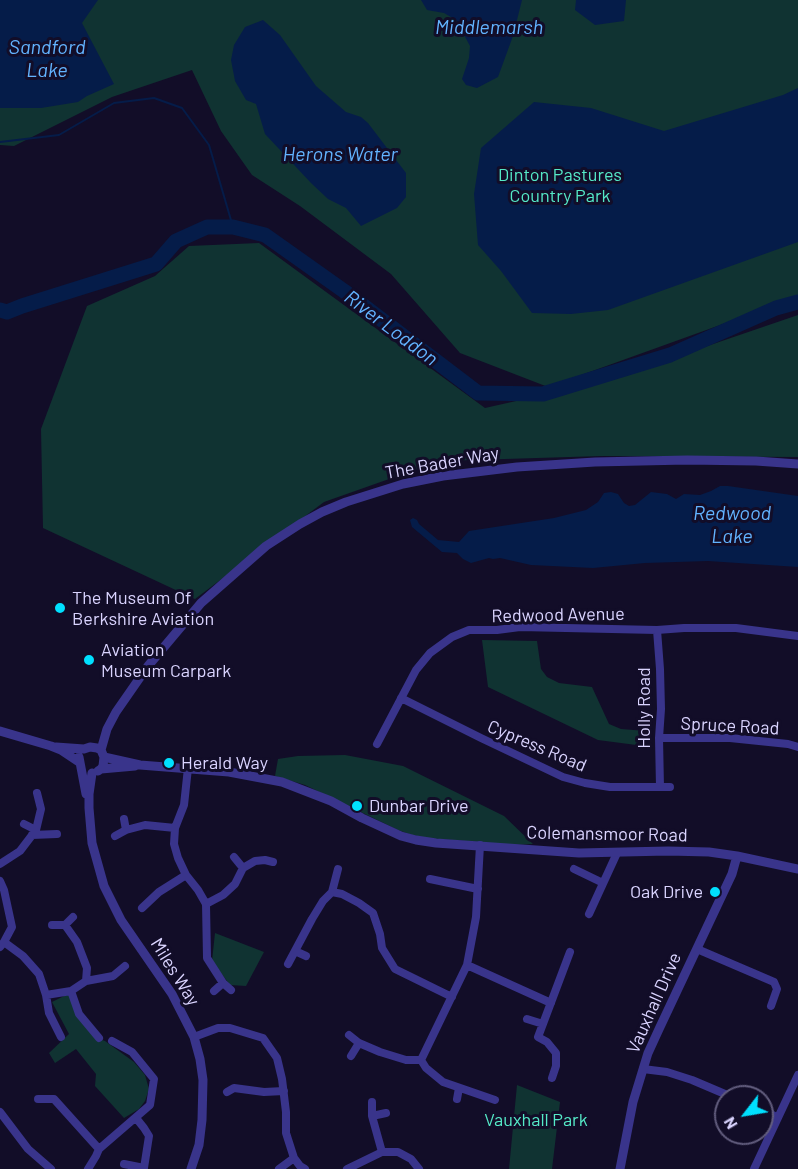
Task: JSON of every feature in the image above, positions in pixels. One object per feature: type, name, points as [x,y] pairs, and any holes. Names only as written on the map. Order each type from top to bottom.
[{"type":"street","name":"The Bader Way","points":[[87,748],[111,720],[148,666],[201,603],[266,546],[300,524],[346,502],[403,484],[443,476],[517,467],[687,460],[798,464]]},
{"type":"street","name":"Redwood Avenue","points":[[377,744],[416,670],[430,653],[452,637],[469,630],[520,627],[657,630],[684,627],[736,628],[798,636]]},
{"type":"street","name":"Holly Road","points":[[657,630],[661,699],[660,787]]},
{"type":"street","name":"Cypress Road","points":[[401,698],[563,777],[610,787],[670,787]]},
{"type":"street","name":"The Bader Way","points":[[103,754],[107,729],[111,720]]},
{"type":"street","points":[[0,731],[61,750],[86,771],[96,771],[103,765],[103,754],[97,748],[51,746]]},
{"type":"street","name":"Spruce Road","points":[[659,738],[730,738],[798,747]]},
{"type":"street","points":[[81,765],[79,756],[87,748]]},
{"type":"street","name":"Colemansmoor Road","points":[[103,754],[140,765],[229,772],[282,782],[331,801],[401,836],[436,843],[579,853],[709,852],[798,869]]},
{"type":"street","name":"Miles Way","points":[[81,765],[89,808]]},
{"type":"street","name":"Colemansmoor Road","points":[[96,771],[140,765]]},
{"type":"street","points":[[188,768],[184,805],[175,828],[174,844],[186,874],[206,904],[207,958],[223,983],[231,990]]},
{"type":"street","name":"Miles Way","points":[[96,771],[89,794],[89,808],[92,843],[104,886],[121,920],[172,994],[194,1037],[200,1059],[203,1105],[199,1145],[192,1166]]},
{"type":"street","points":[[0,864],[20,851],[34,833],[41,809],[37,793]]},
{"type":"street","points":[[124,819],[126,830]]},
{"type":"street","points":[[24,824],[34,833],[57,834]]},
{"type":"street","points":[[115,836],[126,830],[145,825],[175,828]]},
{"type":"street","points":[[421,1060],[467,965],[476,917],[480,845]]},
{"type":"street","points":[[590,914],[617,853]]},
{"type":"street","name":"Vauxhall Drive","points":[[620,1169],[633,1102],[643,1069],[658,1029],[732,874],[737,856]]},
{"type":"street","points":[[234,857],[243,868]]},
{"type":"street","points":[[206,904],[223,895],[235,884],[243,868],[255,861],[273,862]]},
{"type":"street","points":[[288,964],[323,901],[332,892],[338,869]]},
{"type":"street","points":[[574,869],[603,883]]},
{"type":"street","points":[[142,908],[159,892],[186,874]]},
{"type":"street","points":[[430,879],[478,889]]},
{"type":"street","points":[[0,881],[12,927],[2,945],[23,956],[39,974],[49,1014],[61,1037]]},
{"type":"street","points":[[332,892],[342,894],[373,913],[382,948],[395,969],[452,997]]},
{"type":"street","points":[[52,925],[65,924],[73,917]]},
{"type":"street","points":[[65,924],[77,942],[87,968],[86,981]]},
{"type":"street","points":[[697,949],[774,982],[777,989],[771,1006]]},
{"type":"street","points":[[295,951],[306,956]]},
{"type":"street","points":[[552,1078],[556,1066],[555,1053],[547,1042],[538,1037],[570,952]]},
{"type":"street","points":[[467,965],[551,1003]]},
{"type":"street","points":[[46,995],[71,991],[86,981],[113,976],[124,966]]},
{"type":"street","points":[[214,992],[223,983]]},
{"type":"street","points":[[71,991],[80,1014],[99,1038]]},
{"type":"street","points":[[527,1019],[543,1024]]},
{"type":"street","points":[[194,1037],[218,1028],[230,1028],[263,1038],[277,1058],[284,1091],[286,1133],[294,1158],[305,1169]]},
{"type":"street","points":[[349,1035],[358,1043],[406,1060],[421,1060]]},
{"type":"street","points":[[88,1169],[99,1149],[150,1105],[154,1079],[135,1049],[112,1041]]},
{"type":"street","points":[[351,1056],[358,1043]]},
{"type":"street","points":[[421,1060],[426,1068],[443,1082],[495,1100]]},
{"type":"street","points":[[643,1069],[676,1074],[714,1089]]},
{"type":"street","points":[[754,1169],[798,1075]]},
{"type":"street","points":[[231,1087],[264,1092],[284,1091]]},
{"type":"street","points":[[458,1099],[459,1088]]},
{"type":"street","points":[[38,1099],[54,1099],[99,1149]]},
{"type":"street","points":[[372,1102],[372,1116],[382,1152]]},
{"type":"street","points":[[0,1112],[28,1149],[46,1167]]},
{"type":"street","points":[[372,1116],[386,1113]]},
{"type":"street","points":[[124,1164],[146,1168],[149,1136],[136,1118]]},
{"type":"street","points":[[349,1169],[382,1152],[398,1152],[411,1159],[419,1169]]},
{"type":"street","points":[[279,1169],[294,1158]]},
{"type":"green space","name":"Dinton Pastures Country Park","points":[[0,0],[798,0],[798,297],[548,387],[460,353],[391,274],[300,206],[252,175],[221,131],[192,70],[112,97],[14,146],[0,145]]},
{"type":"green space","points":[[259,243],[485,408],[605,381],[798,315],[798,457],[602,456],[440,461],[324,502],[195,599],[43,528],[41,429],[87,306],[155,276],[189,246]]},
{"type":"green space","points":[[482,640],[537,641],[541,669],[547,677],[559,683],[592,687],[609,724],[621,729],[646,731],[644,746],[598,740],[488,687]]},
{"type":"green space","points":[[345,755],[403,766],[504,816],[533,844],[513,845],[412,835],[305,785],[275,776],[278,759],[298,756]]},
{"type":"green space","points":[[215,933],[264,952],[246,986],[230,985],[212,961]]},
{"type":"green space","points":[[68,994],[94,1037],[105,1041],[134,1062],[145,1075],[149,1089],[145,1101],[139,1109],[124,1118],[95,1086],[96,1074],[76,1049],[55,1063],[49,1053],[69,1034],[52,1002]]},
{"type":"green space","name":"Vauxhall Park","points":[[517,1085],[560,1102],[552,1169],[509,1169]]},
{"type":"water","name":"Sandford Lake","points":[[0,0],[98,0],[82,23],[114,84],[78,102],[41,108],[0,108]]},
{"type":"water","name":"Middlemarsh","points":[[421,0],[522,0],[513,36],[498,77],[477,88],[466,85],[462,79],[469,58],[470,46],[456,20],[444,13],[427,10]]},
{"type":"water","points":[[576,0],[626,0],[624,21],[595,25],[575,10]]},
{"type":"water","name":"Herons Water","points":[[263,20],[280,35],[316,86],[346,112],[361,117],[368,123],[406,173],[406,197],[397,208],[361,226],[346,208],[328,199],[311,183],[265,134],[256,104],[246,100],[235,81],[231,60],[234,45],[245,27]]},
{"type":"water","points":[[798,88],[798,242],[608,310],[571,314],[532,313],[501,271],[478,245],[474,194],[481,148],[534,102],[591,108],[664,131],[783,95]]},
{"type":"water","name":"Redwood Lake","points":[[720,486],[798,496],[798,567],[708,561],[645,563],[593,568],[531,565],[500,558],[489,558],[471,563],[457,553],[442,552],[412,527],[410,520],[413,518],[417,520],[438,540],[459,542],[469,531],[554,518],[586,510],[598,502],[604,493],[618,494],[629,506],[635,505],[651,492],[667,494],[676,499],[684,494],[700,495]]},
{"type":"waterway","points":[[0,142],[59,135],[114,103],[154,98],[182,108],[209,145],[233,227]]},
{"type":"waterway","name":"River Loddon","points":[[0,310],[7,312],[156,264],[176,241],[207,227],[233,227],[265,235],[344,291],[478,393],[543,394],[670,355],[776,308],[798,302]]},
{"type":"place","name":"The Museum Of Berkshire Aviation","points":[[60,608]]},
{"type":"place","name":"Aviation Museum Carpark","points":[[89,660]]},
{"type":"place","name":"Herald Way","points":[[169,763]]},
{"type":"place","name":"Dunbar Drive","points":[[357,806]]},
{"type":"place","name":"Oak Drive","points":[[715,892]]}]
